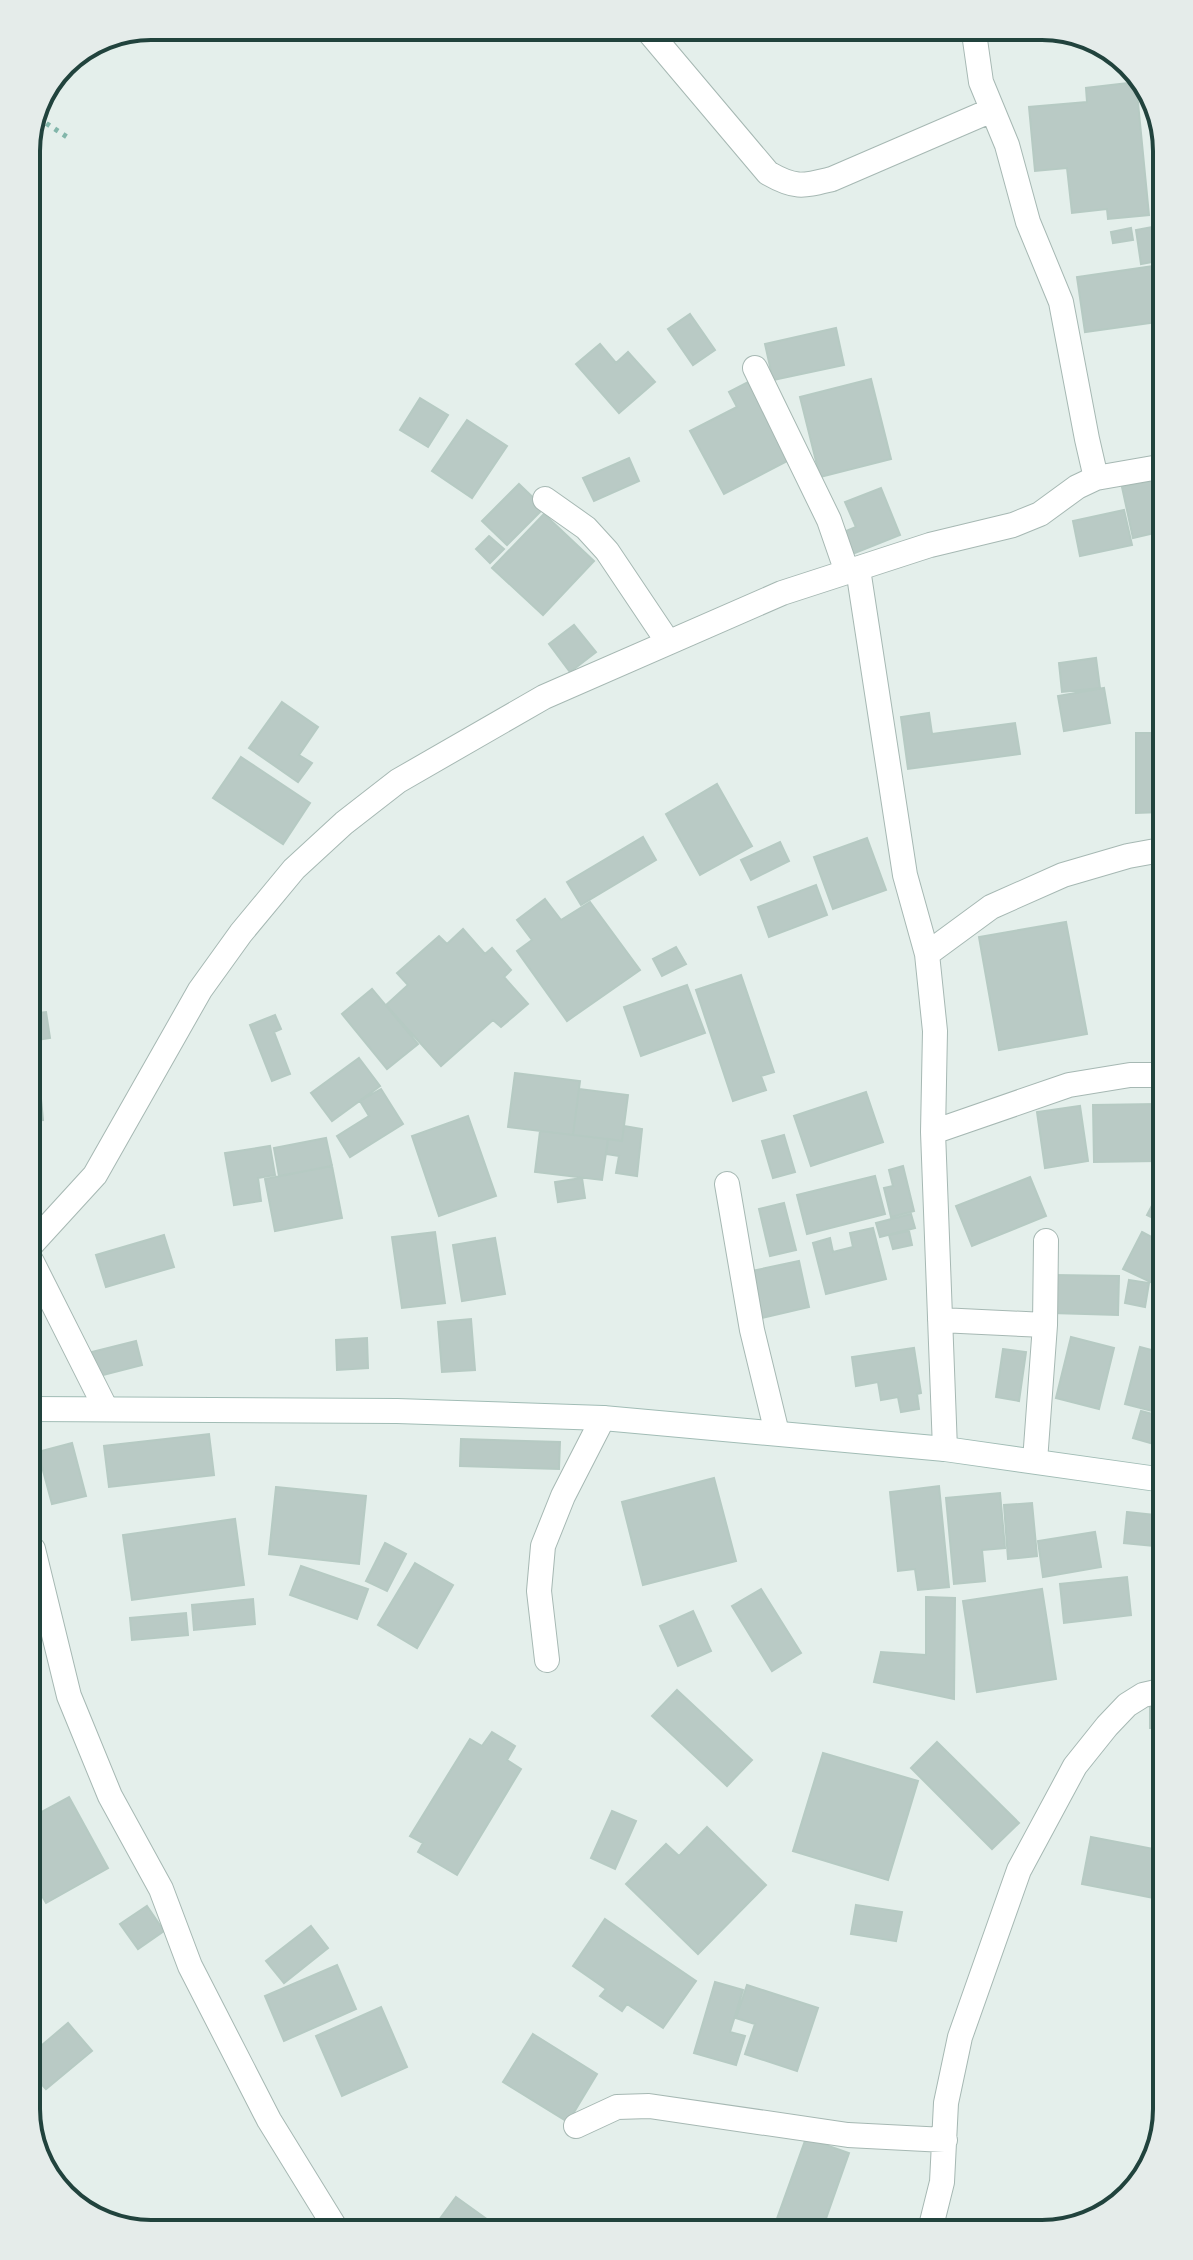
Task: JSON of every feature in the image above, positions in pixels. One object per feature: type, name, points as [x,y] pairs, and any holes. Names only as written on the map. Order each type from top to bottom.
[{"type":"street","points":[[656,40],[768,173],[787,184],[807,185],[832,179],[992,110]]},
{"type":"street","points":[[975,40],[981,82],[1007,145],[1028,222],[1061,302],[1096,478]]},
{"type":"street","points":[[755,368],[853,570],[905,875],[927,954],[935,1031],[933,1132],[945,1449]]},
{"type":"street","points":[[40,1235],[95,1175],[200,990],[241,933],[294,869],[344,823],[398,781],[544,697],[782,593],[930,545],[1013,525],[1040,514],[1077,487],[1096,478],[1153,468]]},
{"type":"street","points":[[545,499],[586,528],[607,551],[668,642]]},
{"type":"street","points":[[927,954],[991,907],[1063,875],[1153,851]]},
{"type":"street","points":[[933,1132],[1069,1085],[1130,1075],[1153,1075]]},
{"type":"street","points":[[727,1184],[752,1330],[777,1433]]},
{"type":"street","points":[[1035,1461],[1045,1325],[1046,1241]]},
{"type":"street","points":[[40,1278],[106,1409]]},
{"type":"street","points":[[940,1320],[1045,1325]]},
{"type":"street","points":[[40,1409],[397,1411],[603,1418],[945,1449],[1153,1478]]},
{"type":"street","points":[[547,1660],[539,1591],[543,1546],[563,1496],[603,1418]]},
{"type":"street","points":[[40,1578],[69,1696],[110,1796],[161,1889],[190,1966],[269,2120],[331,2220]]},
{"type":"street","points":[[932,2220],[942,2182],[946,2103],[960,2037],[1019,1870],[1075,1766],[1127,1705],[1153,1693]]},
{"type":"street","points":[[576,2126],[617,2107],[649,2106],[848,2135],[945,2140]]},
{"type":"path","points":[[44,122],[67,137]]},
{"type":"building","points":[[1129,83],[1137,95],[1149,215],[1108,219],[1107,209],[1072,213],[1067,168],[1035,171],[1029,107],[1087,102],[1086,88]]},
{"type":"building","points":[[1153,227],[1153,262],[1141,264],[1136,230]]},
{"type":"building","points":[[1131,228],[1133,240],[1113,243],[1111,232]]},
{"type":"building","points":[[1153,266],[1153,323],[1085,332],[1077,277]]},
{"type":"building","points":[[690,314],[715,350],[693,365],[668,329]]},
{"type":"building","points":[[836,328],[844,365],[773,380],[765,344]]},
{"type":"building","points":[[600,344],[616,363],[628,352],[655,382],[619,413],[576,364]]},
{"type":"building","points":[[871,379],[891,459],[820,477],[800,397]]},
{"type":"building","points":[[748,382],[789,460],[724,494],[690,431],[737,407],[729,392]]},
{"type":"building","points":[[420,398],[448,415],[428,447],[400,430]]},
{"type":"building","points":[[467,420],[507,446],[472,498],[432,471]]},
{"type":"building","points":[[629,458],[639,481],[594,501],[583,478]]},
{"type":"building","points":[[1153,480],[1153,533],[1133,538],[1122,487]]},
{"type":"building","points":[[519,484],[544,508],[507,545],[482,521]]},
{"type":"building","points":[[881,488],[900,535],[850,555],[841,533],[856,527],[845,502]]},
{"type":"building","points":[[1124,510],[1132,545],[1080,556],[1073,521]]},
{"type":"building","points":[[544,514],[594,561],[543,615],[492,568]]},
{"type":"building","points":[[489,536],[504,549],[490,563],[476,549]]},
{"type":"building","points":[[574,625],[596,652],[570,672],[549,644]]},
{"type":"building","points":[[1096,658],[1100,688],[1062,692],[1059,663]]},
{"type":"building","points":[[1104,688],[1110,723],[1064,731],[1058,696]]},
{"type":"building","points":[[282,702],[318,727],[299,755],[312,763],[298,782],[249,748]]},
{"type":"building","points":[[929,713],[932,734],[1015,723],[1020,754],[908,769],[901,717]]},
{"type":"building","points":[[1136,733],[1153,733],[1153,812],[1136,813]]},
{"type":"building","points":[[241,757],[310,803],[283,844],[213,798]]},
{"type":"building","points":[[717,784],[752,846],[700,875],[666,814]]},
{"type":"building","points":[[643,837],[656,860],[581,905],[567,882]]},
{"type":"building","points":[[867,838],[886,890],[833,909],[814,857]]},
{"type":"building","points":[[780,842],[789,861],[751,880],[741,860]]},
{"type":"building","points":[[816,885],[827,915],[769,937],[758,907]]},
{"type":"building","points":[[545,899],[561,920],[590,902],[640,970],[567,1021],[517,951],[532,940],[517,920]]},
{"type":"building","points":[[1066,922],[1087,1034],[999,1050],[979,937]]},
{"type":"building","points":[[463,929],[485,954],[492,948],[511,970],[504,977],[528,1004],[501,1027],[493,1020],[441,1066],[386,1005],[408,985],[397,973],[439,936],[447,944]]},
{"type":"building","points":[[676,947],[686,964],[662,976],[653,959]]},
{"type":"building","points":[[741,975],[774,1072],[761,1076],[766,1090],[733,1101],[696,990]]},
{"type":"building","points":[[687,985],[705,1033],[641,1056],[624,1007]]},
{"type":"building","points":[[372,989],[418,1044],[387,1069],[342,1014]]},
{"type":"building","points":[[46,1012],[50,1038],[40,1040],[40,1013]]},
{"type":"building","points":[[275,1015],[281,1029],[274,1032],[290,1074],[272,1081],[250,1025]]},
{"type":"building","points":[[359,1058],[380,1086],[332,1121],[311,1093]]},
{"type":"building","points":[[515,1073],[580,1081],[573,1135],[508,1127]]},
{"type":"building","points":[[40,1088],[43,1120],[40,1120]]},
{"type":"building","points":[[381,1089],[403,1124],[350,1157],[337,1136],[369,1116],[360,1101]]},
{"type":"building","points":[[579,1089],[628,1095],[622,1141],[573,1135]]},
{"type":"building","points":[[866,1092],[883,1142],[811,1166],[794,1116]]},
{"type":"building","points":[[1153,1104],[1153,1161],[1094,1162],[1093,1105]]},
{"type":"building","points":[[1080,1106],[1088,1161],[1045,1168],[1037,1112]]},
{"type":"building","points":[[468,1116],[496,1196],[439,1216],[412,1136]]},
{"type":"building","points":[[624,1126],[642,1129],[637,1176],[616,1173],[619,1156],[606,1154],[608,1139],[622,1141]]},
{"type":"building","points":[[540,1131],[608,1139],[602,1180],[535,1172]]},
{"type":"building","points":[[784,1135],[795,1172],[773,1178],[762,1141]]},
{"type":"building","points":[[326,1138],[332,1166],[279,1176],[274,1148]]},
{"type":"building","points":[[270,1146],[275,1175],[258,1178],[261,1201],[234,1205],[225,1153]]},
{"type":"building","points":[[332,1166],[342,1218],[275,1231],[265,1179]]},
{"type":"building","points":[[903,1166],[914,1211],[891,1217],[884,1188],[893,1186],[889,1170]]},
{"type":"building","points":[[875,1176],[885,1214],[807,1234],[797,1195]]},
{"type":"building","points":[[1030,1177],[1046,1216],[972,1246],[956,1206]]},
{"type":"building","points":[[582,1178],[585,1198],[558,1202],[555,1182]]},
{"type":"building","points":[[784,1203],[796,1250],[770,1256],[759,1209]]},
{"type":"building","points":[[1153,1203],[1153,1218],[1147,1215]]},
{"type":"building","points":[[911,1214],[915,1228],[880,1237],[876,1223]]},
{"type":"building","points":[[873,1228],[886,1279],[826,1294],[813,1243],[830,1238],[833,1252],[853,1247],[850,1233]]},
{"type":"building","points":[[909,1231],[912,1245],[893,1249],[889,1235]]},
{"type":"building","points":[[435,1232],[445,1303],[402,1308],[392,1237]]},
{"type":"building","points":[[1142,1232],[1153,1238],[1153,1283],[1123,1269]]},
{"type":"building","points":[[164,1235],[174,1267],[106,1287],[96,1255]]},
{"type":"building","points":[[495,1238],[505,1294],[462,1301],[453,1245]]},
{"type":"building","points":[[799,1261],[809,1307],[758,1319],[747,1272]]},
{"type":"building","points":[[1054,1275],[1119,1276],[1118,1315],[1052,1313]]},
{"type":"building","points":[[1129,1280],[1149,1283],[1145,1307],[1125,1303]]},
{"type":"building","points":[[471,1319],[475,1370],[442,1372],[438,1322]]},
{"type":"building","points":[[1071,1337],[1114,1348],[1099,1409],[1056,1398]]},
{"type":"building","points":[[367,1338],[368,1368],[337,1370],[336,1340]]},
{"type":"building","points":[[136,1341],[142,1365],[99,1376],[92,1352]]},
{"type":"building","points":[[1140,1347],[1153,1350],[1153,1411],[1125,1404]]},
{"type":"building","points":[[914,1348],[921,1393],[917,1394],[919,1409],[901,1412],[898,1397],[881,1400],[878,1382],[856,1386],[852,1357]]},
{"type":"building","points":[[1003,1349],[1026,1352],[1019,1401],[996,1397]]},
{"type":"building","points":[[1141,1411],[1153,1414],[1153,1444],[1133,1438]]},
{"type":"building","points":[[209,1434],[214,1475],[109,1487],[104,1446]]},
{"type":"building","points":[[461,1439],[560,1442],[559,1469],[460,1466]]},
{"type":"building","points":[[72,1443],[86,1496],[52,1504],[40,1451]]},
{"type":"building","points":[[714,1478],[736,1561],[643,1585],[622,1502]]},
{"type":"building","points":[[939,1486],[949,1587],[918,1590],[915,1569],[898,1571],[890,1492]]},
{"type":"building","points":[[276,1487],[366,1496],[359,1564],[269,1554]]},
{"type":"building","points":[[1000,1493],[1005,1548],[982,1550],[985,1581],[954,1584],[946,1498]]},
{"type":"building","points":[[1032,1503],[1037,1556],[1008,1559],[1004,1505]]},
{"type":"building","points":[[1127,1512],[1153,1515],[1153,1546],[1124,1543]]},
{"type":"building","points":[[235,1519],[244,1585],[132,1600],[123,1535]]},
{"type":"building","points":[[1095,1532],[1101,1567],[1043,1577],[1038,1541]]},
{"type":"building","points":[[385,1543],[406,1554],[387,1591],[366,1581]]},
{"type":"building","points":[[415,1563],[453,1585],[417,1648],[378,1625]]},
{"type":"building","points":[[301,1566],[368,1589],[357,1619],[290,1595]]},
{"type":"building","points":[[1127,1577],[1131,1615],[1064,1623],[1060,1584]]},
{"type":"building","points":[[761,1589],[801,1653],[772,1671],[732,1606]]},
{"type":"building","points":[[1042,1589],[1056,1679],[977,1692],[963,1601]]},
{"type":"building","points":[[926,1597],[955,1598],[954,1699],[874,1682],[881,1652],[926,1655]]},
{"type":"building","points":[[253,1599],[255,1624],[194,1630],[192,1605]]},
{"type":"building","points":[[693,1611],[711,1651],[678,1666],[660,1626]]},
{"type":"building","points":[[186,1613],[188,1635],[132,1640],[130,1618]]},
{"type":"building","points":[[677,1690],[752,1760],[727,1786],[652,1716]]},
{"type":"building","points":[[1150,1696],[1153,1696],[1153,1728],[1150,1728]]},
{"type":"building","points":[[492,1732],[515,1746],[507,1760],[521,1769],[457,1875],[418,1852],[423,1843],[410,1836],[470,1739],[482,1746]]},
{"type":"building","points":[[937,1742],[1019,1823],[992,1849],[911,1768]]},
{"type":"building","points":[[823,1753],[918,1781],[888,1880],[793,1851]]},
{"type":"building","points":[[69,1797],[108,1868],[46,1903],[40,1892],[40,1813]]},
{"type":"building","points":[[612,1811],[636,1821],[615,1869],[591,1858]]},
{"type":"building","points":[[707,1827],[766,1885],[698,1954],[626,1884],[666,1844],[679,1856]]},
{"type":"building","points":[[1091,1837],[1153,1849],[1153,1898],[1082,1884]]},
{"type":"building","points":[[856,1905],[902,1912],[896,1941],[851,1934]]},
{"type":"building","points":[[147,1906],[164,1931],[138,1949],[120,1924]]},
{"type":"building","points":[[605,1919],[696,1981],[663,2028],[627,2004],[622,2011],[600,1996],[606,1989],[573,1966]]},
{"type":"building","points":[[311,1926],[328,1948],[284,1983],[266,1961]]},
{"type":"building","points":[[337,1965],[356,2009],[284,2041],[265,1996]]},
{"type":"building","points":[[715,1982],[743,1990],[730,2032],[745,2036],[736,2065],[694,2053]]},
{"type":"building","points":[[747,1985],[818,2008],[797,2071],[745,2054],[755,2024],[736,2018]]},
{"type":"building","points":[[381,2007],[407,2067],[342,2096],[316,2036]]},
{"type":"building","points":[[68,2023],[92,2051],[46,2089],[40,2082],[40,2047]]},
{"type":"building","points":[[533,2034],[597,2074],[568,2122],[503,2082]]},
{"type":"building","points":[[806,2138],[849,2153],[825,2220],[777,2220]]},
{"type":"building","points":[[456,2197],[488,2220],[439,2220]]}]
